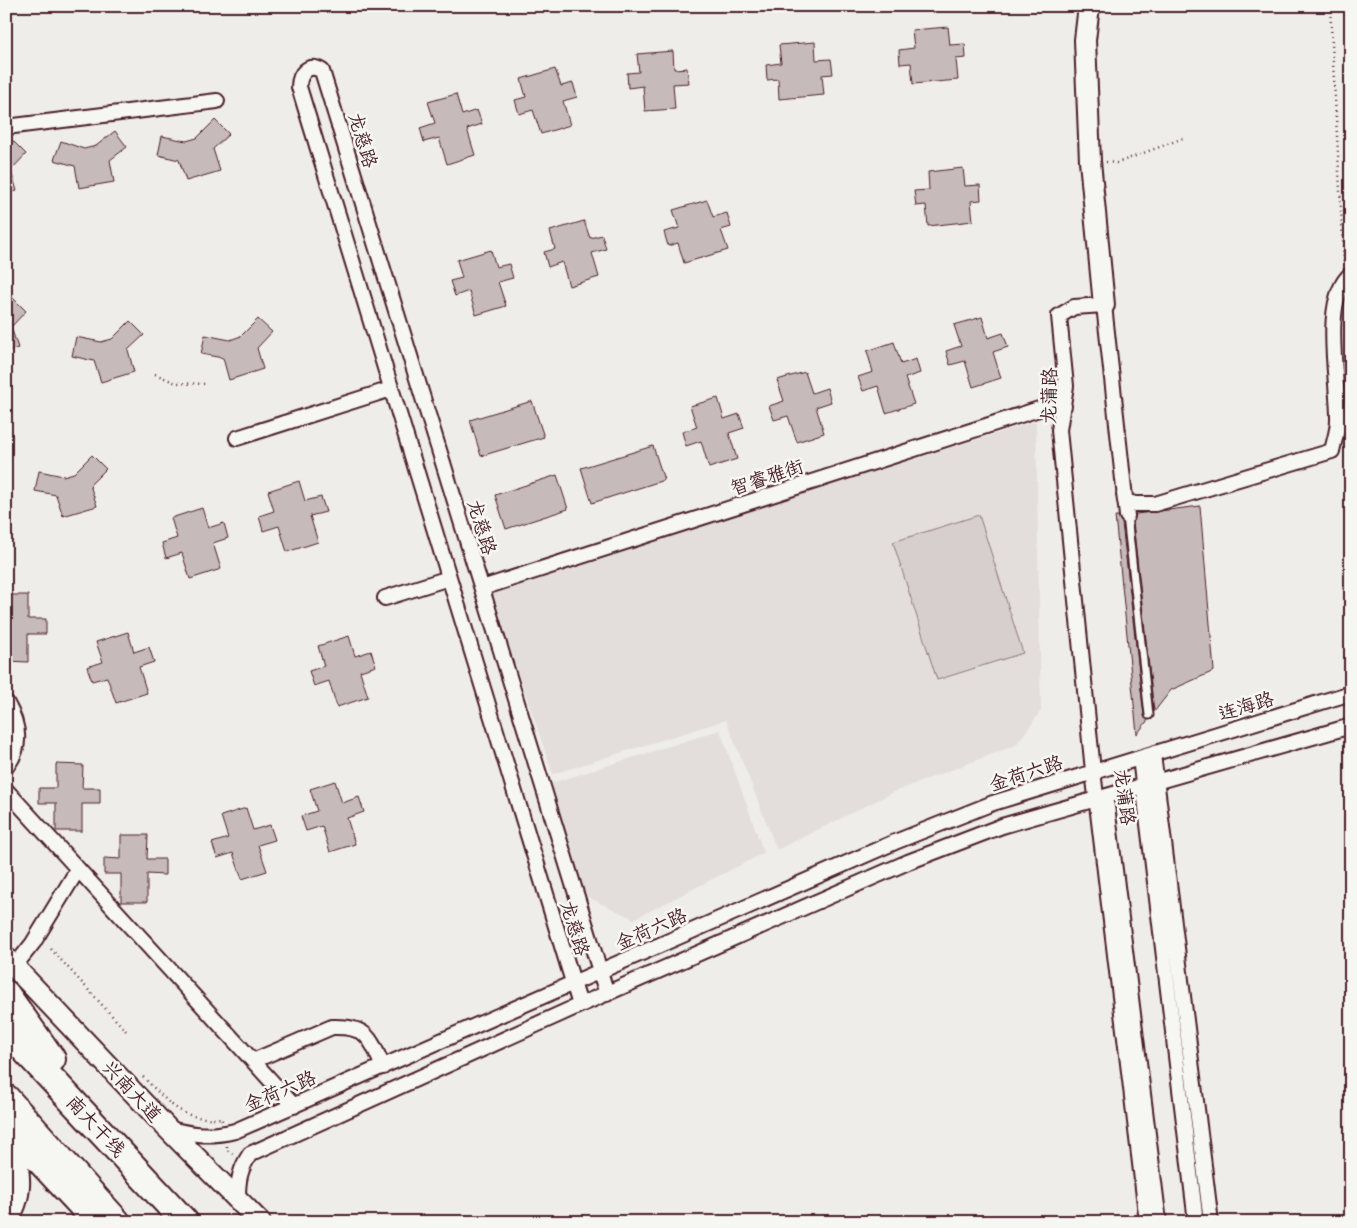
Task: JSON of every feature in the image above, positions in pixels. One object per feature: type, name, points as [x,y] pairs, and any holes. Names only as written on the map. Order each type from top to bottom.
[{"type":"highway","points":[[6,994],[104,1134]]},
{"type":"highway","name":"南大干线","points":[[6,1030],[185,1222]]},
{"type":"highway","points":[[6,1098],[118,1222]]},
{"type":"main road","points":[[1089,6],[1085,40],[1090,161],[1105,312]]},
{"type":"main road","name":"兴南大道","points":[[10,962],[167,1128],[238,1197],[260,1222]]},
{"type":"main road","points":[[6,1221],[18,1198],[21,1182],[9,1131]]},
{"type":"main road","points":[[9,1131],[93,1222]]},
{"type":"street","name":"龙慈路","points":[[580,1005],[572,985],[299,87],[299,78],[302,72],[317,68],[322,71],[607,994]]},
{"type":"street","points":[[6,127],[217,101]]},
{"type":"street","points":[[1125,501],[1134,504],[1156,504],[1332,451],[1338,423],[1332,335],[1336,298],[1348,277]]},
{"type":"street","points":[[1063,319],[1059,316],[1065,310],[1074,307],[1105,312],[1127,516]]},
{"type":"street","name":"龙蒲路","points":[[1063,319],[1066,386],[1059,430],[1147,1222]]},
{"type":"street","name":"龙蒲路","points":[[1063,319],[1072,388],[1067,430],[1098,770]]},
{"type":"street","points":[[237,438],[391,388]]},
{"type":"street","name":"智睿雅街","points":[[482,588],[1039,409],[1064,406]]},
{"type":"street","points":[[385,598],[449,578]]},
{"type":"street","name":"连海路","points":[[1146,756],[1351,694]]},
{"type":"street","points":[[6,702],[16,720],[18,739],[14,757],[6,768]]},
{"type":"street","points":[[238,1197],[238,1180],[250,1154],[580,1005],[908,862],[1002,826],[1351,726]]},
{"type":"street","name":"龙蒲路","points":[[1146,756],[1210,1222]]},
{"type":"street","name":"金荷六路","points":[[167,1128],[190,1135],[219,1135],[234,1131],[572,985],[895,842],[993,803],[1146,756]]},
{"type":"street","name":"龙蒲路","points":[[1150,784],[1196,1222]]},
{"type":"street","points":[[6,790],[294,1106]]},
{"type":"street","name":"龙蒲路","points":[[1101,798],[1160,1222]]},
{"type":"street","points":[[10,962],[33,943],[78,869]]},
{"type":"street","points":[[253,1061],[332,1027],[345,1026],[358,1029],[370,1038],[383,1067]]},
{"type":"lane","points":[[1127,516],[1149,715]]},
{"type":"path","points":[[1330,6],[1348,277]]},
{"type":"path","points":[[1090,161],[1117,163],[1186,137]]},
{"type":"path","points":[[156,374],[176,383],[208,384]]},
{"type":"path","points":[[51,949],[126,1031]]},
{"type":"path","points":[[138,1072],[178,1112],[203,1120],[222,1118]]},
{"type":"shaded area","points":[[1036,421],[1041,711],[1016,745],[894,792],[777,850],[726,720],[553,774],[490,592]]},
{"type":"shaded area","points":[[979,515],[1023,653],[937,680],[893,542]]},
{"type":"shaded area","points":[[720,730],[764,853],[634,919],[583,895],[552,783]]},
{"type":"building","points":[[948,27],[950,45],[965,44],[966,58],[956,59],[958,80],[913,84],[911,63],[900,64],[899,50],[914,48],[912,30]]},
{"type":"building","points":[[815,42],[816,60],[831,59],[833,74],[822,75],[824,95],[779,99],[778,79],[767,80],[766,65],[781,63],[779,45]]},
{"type":"building","points":[[673,51],[674,69],[687,68],[689,83],[673,84],[675,109],[645,111],[643,86],[628,88],[627,73],[639,72],[637,54]]},
{"type":"building","points":[[555,69],[561,86],[573,83],[577,97],[563,101],[570,125],[541,134],[533,110],[519,114],[515,100],[526,97],[521,79]]},
{"type":"building","points":[[456,94],[462,115],[477,110],[482,124],[467,129],[475,155],[447,164],[439,138],[424,142],[420,128],[435,123],[428,102]]},
{"type":"building","points":[[215,120],[229,134],[213,149],[220,171],[186,181],[179,160],[158,155],[162,136],[186,141],[197,138]]},
{"type":"building","points":[[115,131],[127,147],[110,160],[114,182],[79,188],[75,166],[54,160],[61,141],[84,149],[96,146]]},
{"type":"building","points":[[12,140],[26,154],[12,169],[10,167],[17,191],[6,194],[6,146]]},
{"type":"building","points":[[963,168],[965,186],[980,185],[981,200],[971,201],[973,221],[928,226],[926,205],[916,206],[914,191],[929,190],[928,172]]},
{"type":"building","points":[[707,200],[713,217],[727,213],[731,227],[721,230],[728,250],[684,263],[678,243],[668,246],[664,232],[679,228],[673,210]]},
{"type":"building","points":[[584,221],[590,238],[602,235],[606,249],[592,253],[599,277],[569,286],[562,262],[548,267],[544,252],[555,249],[550,231]]},
{"type":"building","points":[[491,250],[496,267],[509,264],[513,278],[498,282],[506,306],[476,315],[469,291],[455,296],[450,281],[462,278],[457,260]]},
{"type":"building","points":[[13,298],[26,311],[12,326],[10,324],[18,348],[6,352],[6,304]]},
{"type":"building","points":[[982,317],[988,338],[1003,333],[1008,347],[993,352],[1001,378],[973,387],[965,361],[950,365],[946,351],[961,346],[954,325]]},
{"type":"building","points":[[258,319],[272,332],[257,348],[263,369],[229,380],[223,358],[201,354],[205,335],[230,340],[241,336]]},
{"type":"building","points":[[130,321],[144,335],[128,350],[134,372],[101,382],[94,361],[72,356],[76,337],[101,342],[112,339]]},
{"type":"building","points":[[894,342],[901,364],[916,359],[920,373],[905,378],[914,404],[886,413],[878,386],[863,391],[858,377],[873,372],[867,351]]},
{"type":"building","points":[[805,372],[812,393],[827,388],[831,402],[816,407],[824,433],[797,442],[788,416],[774,420],[769,406],[784,401],[777,380]]},
{"type":"building","points":[[718,398],[724,419],[739,414],[744,428],[729,433],[737,459],[709,468],[701,441],[686,446],[682,432],[697,427],[690,406]]},
{"type":"building","points":[[532,401],[544,437],[481,456],[470,420]]},
{"type":"building","points":[[653,446],[664,480],[592,503],[581,468]]},
{"type":"building","points":[[92,455],[106,469],[90,485],[97,506],[63,516],[56,495],[35,491],[39,471],[63,476],[74,473]]},
{"type":"building","points":[[557,475],[568,509],[506,529],[495,495]]},
{"type":"building","points":[[299,481],[305,501],[321,497],[326,512],[310,516],[318,542],[287,552],[279,526],[263,531],[259,516],[274,511],[268,491]]},
{"type":"building","points":[[1200,506],[1214,671],[1171,690],[1154,712],[1133,522],[1136,514]]},
{"type":"building","points":[[202,508],[208,528],[224,523],[228,538],[213,543],[221,569],[190,579],[182,553],[166,558],[162,543],[177,538],[171,518]]},
{"type":"building","points":[[1115,516],[1118,516],[1122,523],[1144,716],[1148,720],[1137,734]]},
{"type":"building","points":[[6,595],[28,595],[28,619],[46,619],[46,634],[28,634],[28,662],[6,661]]},
{"type":"building","points":[[128,632],[134,652],[149,647],[154,662],[139,667],[147,693],[116,703],[107,677],[92,681],[87,667],[103,662],[96,642]]},
{"type":"building","points":[[349,636],[355,656],[371,651],[376,666],[360,671],[368,697],[337,707],[329,681],[314,686],[309,671],[324,666],[318,646]]},
{"type":"building","points":[[56,764],[83,765],[82,788],[100,788],[100,804],[82,804],[82,831],[56,831],[56,803],[39,803],[39,788],[56,788]]},
{"type":"building","points":[[335,781],[342,803],[359,797],[364,812],[347,818],[355,844],[330,852],[322,826],[306,831],[301,816],[317,811],[310,789]]},
{"type":"building","points":[[246,808],[253,830],[270,825],[275,840],[258,845],[267,871],[242,879],[233,853],[217,858],[212,843],[228,838],[221,816]]},
{"type":"building","points":[[121,835],[148,835],[147,859],[165,859],[165,875],[147,874],[147,902],[121,902],[121,874],[104,874],[104,858],[121,859]]}]
